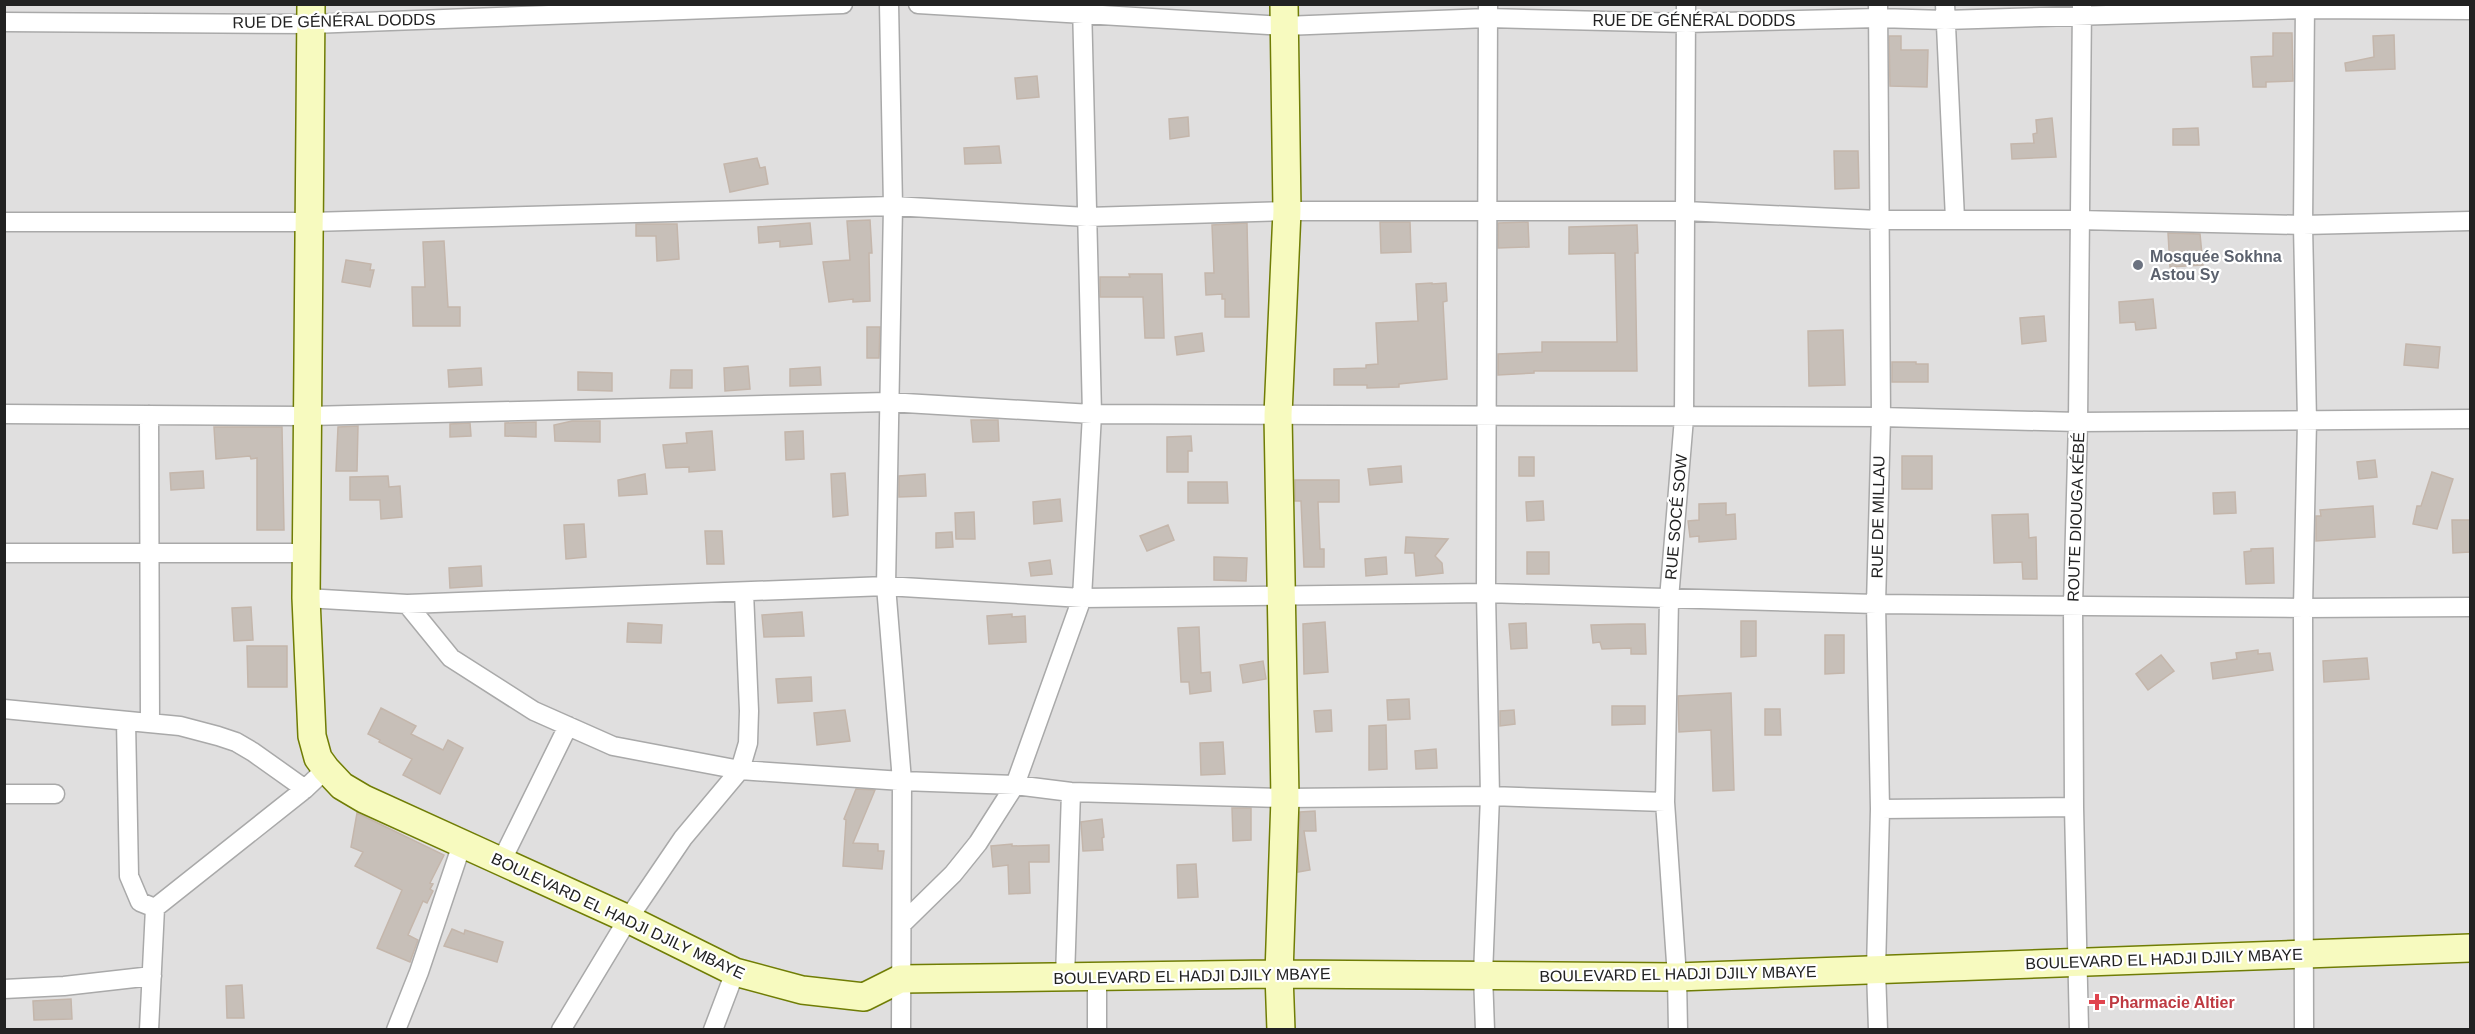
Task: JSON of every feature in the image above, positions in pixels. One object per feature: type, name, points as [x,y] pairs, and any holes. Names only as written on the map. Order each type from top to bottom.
[{"type":"main road","name":"BOULEVARD EL HADJI DJILY MBAYE","points":[[311,14],[306,598],[312,736],[318,758],[342,786],[364,799],[628,919],[735,972],[802,990],[864,998],[900,979],[1279,974],[1677,977],[2470,948]]},
{"type":"main road","points":[[1281,1029],[1279,974],[1285,798],[1278,415],[1287,211],[1284,15]]},
{"type":"street","name":"RUE DE GÉNÉRAL DODDS","points":[[4,22],[843,4]]},
{"type":"street","points":[[889,4],[893,206],[886,586],[902,781],[901,1029]]},
{"type":"street","name":"RUE DE GÉNÉRAL DODDS","points":[[918,4],[1284,15],[1488,11],[1686,23],[1878,11],[2305,7],[2470,9]]},
{"type":"street","name":"RUE SOCÉ SOW","points":[[1678,1029],[1677,977],[1665,802],[1669,599],[1684,418],[1686,4]]},
{"type":"street","points":[[2304,1029],[2303,608],[2307,421],[2303,225],[2305,7]]},
{"type":"street","points":[[902,924],[953,874],[972,851],[1015,785],[1082,598],[1092,414],[1082,9]]},
{"type":"street","name":"ROUTE DIOUGA KÉBÉ","points":[[2079,1029],[2073,807],[2073,605],[2078,422],[2082,10]]},
{"type":"street","points":[[1485,1029],[1483,975],[1490,796],[1486,593],[1488,11]]},
{"type":"street","name":"RUE DE MILLAU","points":[[1878,11],[1881,417],[1876,604],[1880,809],[1876,970],[1878,1029]]},
{"type":"street","points":[[1945,12],[1955,219]]},
{"type":"street","points":[[4,222],[310,222],[893,206],[1087,217],[1287,211],[1685,211],[1878,220],[2079,220],[2303,225],[2470,221]]},
{"type":"street","points":[[4,414],[308,417],[888,402],[1092,414],[1881,417],[2078,422],[2470,419]]},
{"type":"street","points":[[149,415],[150,723]]},
{"type":"street","points":[[4,553],[307,553]]},
{"type":"street","points":[[306,598],[407,604],[886,586],[1082,598],[1486,593],[1876,604],[2303,608],[2470,607]]},
{"type":"street","points":[[561,1029],[628,919],[683,838],[740,770],[748,743],[749,711],[744,592]]},
{"type":"street","points":[[407,604],[451,658],[534,711],[614,746],[740,770],[902,781],[1015,785],[1071,792],[1285,798],[1490,796],[1665,802]]},
{"type":"street","points":[[4,709],[180,726],[236,742],[305,789]]},
{"type":"street","points":[[126,721],[129,876],[140,902],[155,908]]},
{"type":"street","points":[[501,862],[568,726]]},
{"type":"street","points":[[149,1029],[155,908],[326,770]]},
{"type":"street","points":[[1065,978],[1071,792]]},
{"type":"street","points":[[4,794],[55,794]]},
{"type":"street","points":[[1880,809],[2073,807]]},
{"type":"street","points":[[396,1029],[419,972],[462,844]]},
{"type":"street","points":[[713,1029],[735,972]]},
{"type":"street","points":[[4,989],[64,986],[152,976]]},
{"type":"street","points":[[1097,977],[1097,1029]]},
{"type":"shaded area","points":[[5,5],[2470,5],[2470,1029],[5,1029]]},
{"type":"building","points":[[2273,33],[2292,33],[2293,81],[2266,82],[2266,87],[2253,87],[2251,57],[2273,56]]},
{"type":"building","points":[[2394,35],[2395,69],[2346,71],[2345,63],[2374,57],[2373,36]]},
{"type":"building","points":[[1889,36],[1901,36],[1901,50],[1928,50],[1927,87],[1890,86]]},
{"type":"building","points":[[1037,76],[1039,97],[1017,99],[1015,78]]},
{"type":"building","points":[[1188,117],[1189,136],[1170,139],[1169,119]]},
{"type":"building","points":[[2052,118],[2056,157],[2012,159],[2011,144],[2034,143],[2033,134],[2037,133],[2036,120]]},
{"type":"building","points":[[2198,128],[2199,145],[2173,145],[2173,129]]},
{"type":"building","points":[[999,146],[1001,163],[965,164],[964,148]]},
{"type":"building","points":[[1834,151],[1858,151],[1859,188],[1835,189]]},
{"type":"building","points":[[757,158],[760,168],[765,167],[768,184],[730,192],[724,164]]},
{"type":"building","points":[[870,220],[872,253],[869,253],[870,301],[853,302],[853,299],[829,302],[823,262],[850,260],[847,221]]},
{"type":"building","points":[[1380,222],[1410,222],[1411,252],[1381,253]]},
{"type":"building","points":[[1528,222],[1529,247],[1498,248],[1498,223]]},
{"type":"building","points":[[810,223],[812,244],[780,247],[780,241],[759,243],[758,227]]},
{"type":"building","points":[[1247,223],[1249,317],[1225,317],[1225,299],[1222,299],[1222,294],[1206,295],[1205,273],[1214,273],[1212,225]]},
{"type":"building","points":[[636,224],[677,224],[679,259],[657,261],[656,236],[636,236]]},
{"type":"building","points":[[1637,225],[1638,253],[1635,253],[1637,371],[1534,371],[1534,373],[1498,375],[1498,354],[1542,352],[1542,342],[1617,342],[1615,253],[1569,254],[1569,227]]},
{"type":"building","points":[[2168,233],[2200,234],[2203,265],[2170,267]]},
{"type":"building","points":[[444,241],[448,307],[460,307],[460,326],[413,326],[412,287],[425,287],[423,242]]},
{"type":"building","points":[[346,260],[371,264],[370,270],[374,270],[370,287],[342,282]]},
{"type":"building","points":[[1129,274],[1162,274],[1164,338],[1145,338],[1143,297],[1100,297],[1100,277],[1130,277]]},
{"type":"building","points":[[1446,283],[1447,301],[1443,302],[1447,379],[1399,384],[1399,387],[1367,388],[1367,385],[1334,385],[1334,369],[1366,368],[1366,365],[1378,364],[1376,323],[1418,321],[1416,284]]},
{"type":"building","points":[[2153,299],[2156,328],[2136,330],[2135,322],[2120,323],[2119,302]]},
{"type":"building","points":[[2044,316],[2046,341],[2022,344],[2020,318]]},
{"type":"building","points":[[867,327],[880,327],[879,358],[867,358]]},
{"type":"building","points":[[1843,330],[1845,385],[1809,386],[1808,331]]},
{"type":"building","points":[[1202,333],[1204,351],[1177,355],[1175,337]]},
{"type":"building","points":[[2406,344],[2440,347],[2438,368],[2404,365]]},
{"type":"building","points":[[1892,362],[1928,364],[1928,382],[1892,382]]},
{"type":"building","points":[[748,366],[750,389],[725,391],[724,368]]},
{"type":"building","points":[[820,367],[821,385],[790,386],[790,369]]},
{"type":"building","points":[[481,368],[482,385],[449,387],[448,370]]},
{"type":"building","points":[[671,370],[692,370],[692,388],[670,388]]},
{"type":"building","points":[[578,372],[612,373],[612,391],[578,390]]},
{"type":"building","points":[[971,420],[998,420],[999,441],[973,442]]},
{"type":"building","points":[[572,421],[600,421],[600,442],[555,441],[554,425]]},
{"type":"building","points":[[536,422],[536,437],[505,436],[505,423]]},
{"type":"building","points":[[470,423],[471,436],[450,437],[450,424]]},
{"type":"building","points":[[358,426],[357,471],[336,471],[338,427]]},
{"type":"building","points":[[214,427],[282,427],[284,530],[257,530],[257,458],[251,459],[250,456],[216,459]]},
{"type":"building","points":[[712,431],[715,470],[689,472],[689,467],[666,468],[663,445],[687,443],[686,433]]},
{"type":"building","points":[[803,431],[804,459],[786,460],[785,432]]},
{"type":"building","points":[[1191,436],[1192,451],[1188,451],[1188,472],[1167,472],[1167,437]]},
{"type":"building","points":[[1902,456],[1932,456],[1932,489],[1902,489]]},
{"type":"building","points":[[1519,457],[1534,457],[1534,476],[1519,476]]},
{"type":"building","points":[[2375,460],[2377,477],[2359,479],[2357,462]]},
{"type":"building","points":[[1401,466],[1402,482],[1370,485],[1368,469]]},
{"type":"building","points":[[203,471],[204,488],[171,490],[170,473]]},
{"type":"building","points":[[2432,472],[2453,479],[2437,529],[2413,524],[2417,506],[2421,506]]},
{"type":"building","points":[[845,473],[848,515],[833,517],[831,474]]},
{"type":"building","points":[[645,474],[647,494],[619,496],[618,480]]},
{"type":"building","points":[[925,474],[926,496],[899,497],[899,476]]},
{"type":"building","points":[[388,476],[389,487],[400,486],[402,517],[381,519],[380,500],[350,500],[350,477]]},
{"type":"building","points":[[1295,480],[1339,480],[1339,502],[1318,502],[1320,549],[1324,549],[1324,567],[1304,567],[1301,501],[1295,501]]},
{"type":"building","points":[[1188,482],[1227,482],[1228,503],[1188,503]]},
{"type":"building","points":[[2235,492],[2236,513],[2214,514],[2213,493]]},
{"type":"building","points":[[1060,499],[1062,521],[1034,524],[1033,502]]},
{"type":"building","points":[[1543,501],[1544,520],[1527,521],[1526,502]]},
{"type":"building","points":[[1726,503],[1726,515],[1735,514],[1736,539],[1699,542],[1699,536],[1690,537],[1688,521],[1699,520],[1699,504]]},
{"type":"building","points":[[2373,506],[2375,537],[2316,541],[2316,516],[2321,516],[2320,510]]},
{"type":"building","points":[[974,512],[975,539],[956,539],[955,513]]},
{"type":"building","points":[[2028,514],[2029,538],[2036,537],[2037,579],[2023,579],[2022,562],[1994,563],[1992,515]]},
{"type":"building","points":[[2452,520],[2470,520],[2470,552],[2453,553]]},
{"type":"building","points":[[584,524],[586,557],[566,559],[564,525]]},
{"type":"building","points":[[1168,525],[1174,540],[1147,551],[1140,536]]},
{"type":"building","points":[[705,531],[722,531],[724,564],[707,564]]},
{"type":"building","points":[[952,532],[953,547],[936,548],[936,533]]},
{"type":"building","points":[[1406,537],[1448,539],[1435,556],[1442,563],[1443,573],[1416,576],[1414,553],[1405,553]]},
{"type":"building","points":[[2273,548],[2274,583],[2246,584],[2244,552],[2251,551],[2251,549]]},
{"type":"building","points":[[1527,552],[1549,552],[1549,574],[1527,574]]},
{"type":"building","points":[[1214,557],[1247,558],[1246,581],[1214,580]]},
{"type":"building","points":[[1386,557],[1387,574],[1366,576],[1365,559]]},
{"type":"building","points":[[1050,560],[1052,574],[1031,576],[1029,563]]},
{"type":"building","points":[[481,566],[482,586],[450,588],[449,568]]},
{"type":"building","points":[[251,607],[253,640],[234,641],[232,608]]},
{"type":"building","points":[[802,612],[804,636],[764,637],[762,615]]},
{"type":"building","points":[[1012,614],[1012,617],[1025,616],[1026,642],[989,644],[987,616]]},
{"type":"building","points":[[1741,621],[1756,621],[1756,656],[1741,657]]},
{"type":"building","points":[[1325,622],[1328,672],[1304,674],[1303,624]]},
{"type":"building","points":[[628,623],[662,625],[661,643],[627,642]]},
{"type":"building","points":[[1526,623],[1527,648],[1511,649],[1509,624]]},
{"type":"building","points":[[1645,624],[1646,654],[1631,654],[1631,648],[1602,649],[1600,642],[1593,643],[1591,625]]},
{"type":"building","points":[[1199,627],[1201,673],[1210,672],[1211,691],[1190,694],[1189,682],[1181,682],[1178,628]]},
{"type":"building","points":[[1825,635],[1844,635],[1844,673],[1825,674]]},
{"type":"building","points":[[247,646],[287,646],[287,687],[248,687]]},
{"type":"building","points":[[2258,650],[2258,654],[2270,653],[2273,670],[2213,679],[2211,663],[2237,659],[2236,653]]},
{"type":"building","points":[[2161,655],[2174,671],[2148,690],[2136,674]]},
{"type":"building","points":[[2367,658],[2369,679],[2324,682],[2323,661]]},
{"type":"building","points":[[1263,661],[1266,679],[1243,683],[1240,665]]},
{"type":"building","points":[[811,677],[812,701],[778,703],[776,679]]},
{"type":"building","points":[[1731,693],[1734,790],[1713,791],[1711,730],[1679,732],[1678,696]]},
{"type":"building","points":[[1409,699],[1410,719],[1388,720],[1387,700]]},
{"type":"building","points":[[1612,706],[1645,706],[1645,724],[1612,725]]},
{"type":"building","points":[[381,708],[416,726],[411,734],[443,750],[448,740],[463,748],[440,794],[403,775],[412,759],[368,734]]},
{"type":"building","points":[[1765,709],[1780,709],[1781,735],[1765,735]]},
{"type":"building","points":[[845,710],[850,741],[817,745],[814,713]]},
{"type":"building","points":[[1331,710],[1332,731],[1316,732],[1314,711]]},
{"type":"building","points":[[1514,710],[1515,724],[1500,726],[1500,711]]},
{"type":"building","points":[[1386,725],[1387,769],[1369,770],[1369,726]]},
{"type":"building","points":[[1223,742],[1225,774],[1201,775],[1200,743]]},
{"type":"building","points":[[1436,749],[1437,768],[1416,769],[1415,751]]},
{"type":"building","points":[[856,789],[875,790],[853,843],[878,844],[878,851],[884,851],[882,869],[843,866],[846,820],[844,819]]},
{"type":"building","points":[[1232,808],[1251,808],[1251,840],[1233,841]]},
{"type":"building","points":[[1315,811],[1316,831],[1304,831],[1310,870],[1298,872],[1300,812]]},
{"type":"building","points":[[357,813],[444,855],[430,883],[433,884],[430,889],[433,891],[427,903],[423,901],[408,935],[418,940],[410,962],[377,948],[402,890],[355,866],[363,852],[351,847]]},
{"type":"building","points":[[1102,819],[1103,850],[1083,851],[1081,822]]},
{"type":"building","points":[[1012,844],[1012,846],[1049,845],[1049,862],[1029,862],[1030,893],[1009,894],[1008,865],[993,867],[991,846]]},
{"type":"building","points":[[1196,864],[1198,897],[1178,898],[1177,865]]},
{"type":"building","points":[[452,929],[464,934],[465,930],[503,942],[497,962],[444,946]]},
{"type":"building","points":[[242,985],[244,1018],[227,1018],[226,986]]},
{"type":"building","points":[[71,999],[72,1019],[34,1020],[33,1001]]},
{"type":"place","name":"Mosquée Sokhna Astou Sy","points":[[2138,265]]},
{"type":"place","name":"Pharmacie Altier","points":[[2097,1002]]}]
